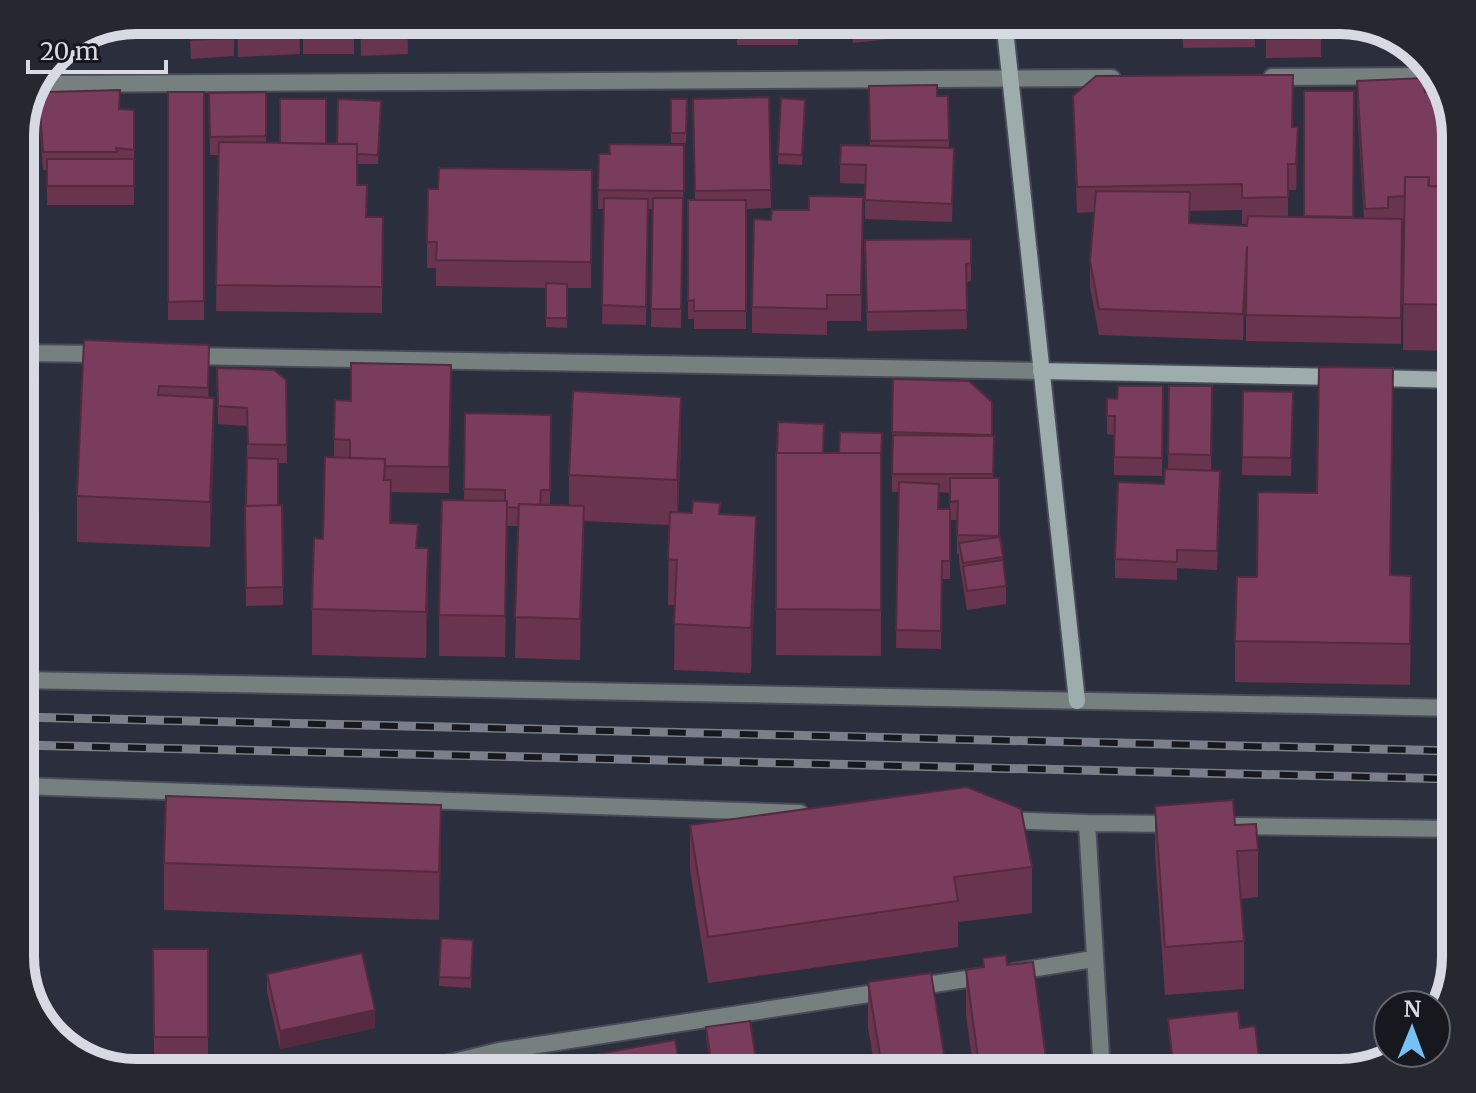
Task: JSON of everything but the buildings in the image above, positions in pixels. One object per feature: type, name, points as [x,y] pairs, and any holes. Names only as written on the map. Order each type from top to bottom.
[{"type":"street","points":[[1006,34],[1077,701]]},
{"type":"street","points":[[1247,77],[1422,76]]},
{"type":"street","points":[[49,84],[1121,78]]},
{"type":"street","points":[[34,353],[125,355]]},
{"type":"street","points":[[173,355],[1442,380]]},
{"type":"street","points":[[34,680],[1442,708]]},
{"type":"street","points":[[34,786],[819,814]]},
{"type":"street","points":[[992,820],[1195,825]]},
{"type":"street","points":[[1087,823],[1101,1059]]},
{"type":"street","points":[[1225,825],[1442,829]]},
{"type":"street","points":[[466,1059],[499,1051],[1093,959]]},
{"type":"railway","points":[[34,717],[1442,751]]},
{"type":"railway","points":[[34,745],[1442,779]]}]
